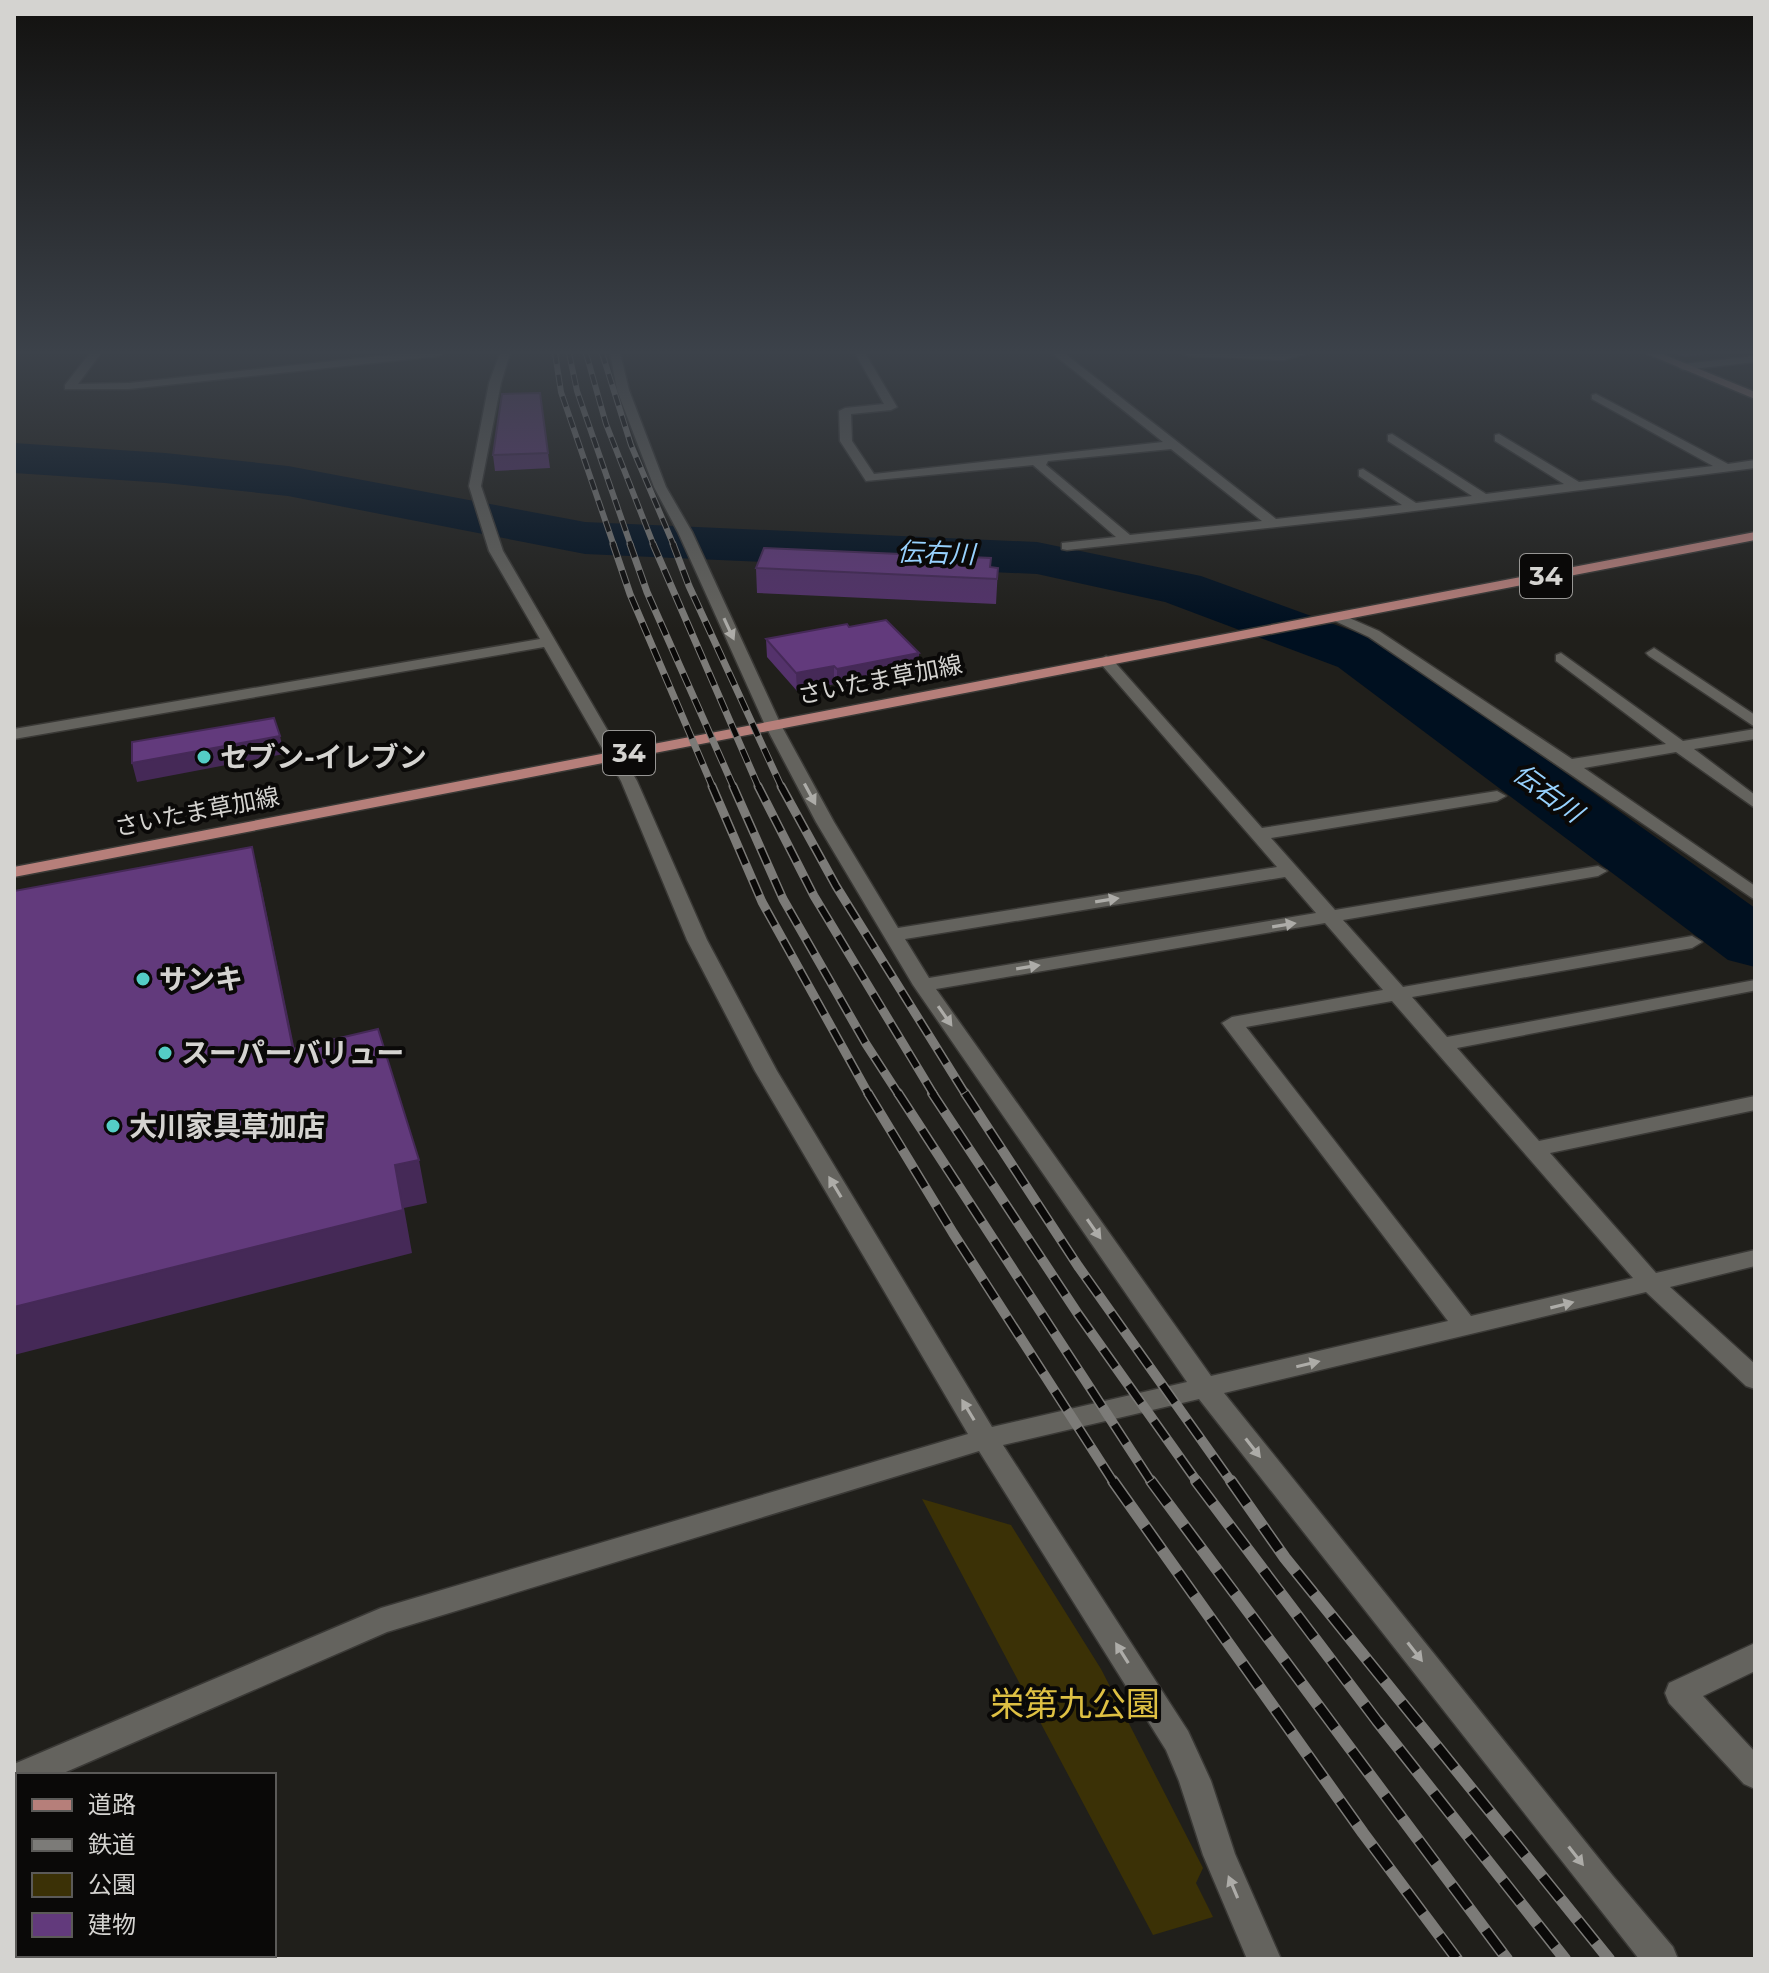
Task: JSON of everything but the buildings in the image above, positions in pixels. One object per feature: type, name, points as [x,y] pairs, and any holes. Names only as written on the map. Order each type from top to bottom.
[{"type":"main road","name":"さいたま草加線","points":[[14,872],[1755,536]]},
{"type":"street","points":[[483,445],[475,486],[489,537],[615,755],[697,940],[766,1071],[985,1439],[1177,1741],[1195,1781],[1219,1855],[1264,1959]]},
{"type":"street","points":[[643,445],[773,725],[825,822],[923,985],[1205,1387],[1601,1888],[1661,1959]]},
{"type":"street","points":[[849,445],[870,478],[1019,461],[1040,462],[1043,458],[1172,445]]},
{"type":"street","points":[[1173,445],[1274,524]]},
{"type":"street","points":[[1403,445],[1482,497]]},
{"type":"street","points":[[1510,445],[1576,486]]},
{"type":"street","points":[[1685,445],[1725,467]]},
{"type":"street","points":[[1040,462],[1039,466],[1127,539]]},
{"type":"street","points":[[1067,546],[1274,524],[1755,464]]},
{"type":"street","points":[[1363,473],[1412,506]]},
{"type":"street","points":[[1338,617],[1374,634],[1755,894]]},
{"type":"street","points":[[14,734],[549,642]]},
{"type":"street","points":[[1654,653],[1755,722]]},
{"type":"street","points":[[1561,658],[1755,803]]},
{"type":"street","points":[[1106,661],[1651,1283],[1755,1379]]},
{"type":"street","points":[[1569,765],[1755,734]]},
{"type":"street","points":[[1260,834],[1497,796]]},
{"type":"street","points":[[892,935],[1289,871]]},
{"type":"street","points":[[923,985],[1598,871]]},
{"type":"street","points":[[1467,1328],[1232,1023],[1692,942]]},
{"type":"street","points":[[1442,1044],[1752,985]]},
{"type":"street","points":[[1536,1149],[1755,1103]]},
{"type":"street","points":[[29,1773],[381,1621],[985,1439],[1755,1258]]},
{"type":"street","points":[[1755,1656],[1680,1693],[1755,1774]]},
{"type":"green space","name":"栄第九公園","points":[[922,1499],[1011,1525],[1101,1669],[1203,1868],[1196,1883],[1213,1917],[1153,1935]]},
{"type":"waterway","name":"伝右川","points":[[14,458],[165,468],[288,481],[585,538],[1037,558],[1181,588],[1359,654],[1755,944]]},
{"type":"railway","points":[[579,445],[614,546]]},
{"type":"railway","points":[[596,445],[631,546]]},
{"type":"railway","points":[[614,445],[654,546]]},
{"type":"railway","points":[[631,445],[674,546]]},
{"type":"railway","points":[[613,544],[630,594],[713,788]]},
{"type":"railway","points":[[630,544],[647,592],[734,788]]},
{"type":"railway","points":[[653,544],[759,788]]},
{"type":"railway","points":[[673,544],[689,586],[781,787]]},
{"type":"railway","points":[[712,786],[762,902],[869,1095]]},
{"type":"railway","points":[[733,786],[783,899],[866,1044],[899,1095]]},
{"type":"railway","points":[[781,787],[836,886],[966,1095]]},
{"type":"railway","points":[[759,788],[814,896],[934,1095]]},
{"type":"railway","points":[[868,1093],[953,1233],[1114,1483]]},
{"type":"railway","points":[[898,1093],[1152,1483]]},
{"type":"railway","points":[[932,1093],[1078,1314],[1198,1483]]},
{"type":"railway","points":[[965,1093],[1078,1266],[1232,1483]]},
{"type":"railway","points":[[1113,1481],[1363,1833],[1457,1959]]},
{"type":"railway","points":[[1151,1481],[1507,1959]]},
{"type":"railway","points":[[1196,1481],[1377,1721],[1565,1959]]},
{"type":"railway","points":[[1231,1481],[1285,1558],[1609,1959]]},
{"type":"place","name":"セブン-イレブン","points":[[204,757]]},
{"type":"place","name":"サンキ","points":[[143,979]]},
{"type":"place","name":"スーパーバリュー","points":[[165,1053]]},
{"type":"place","name":"大川家具草加店","points":[[113,1126]]}]
